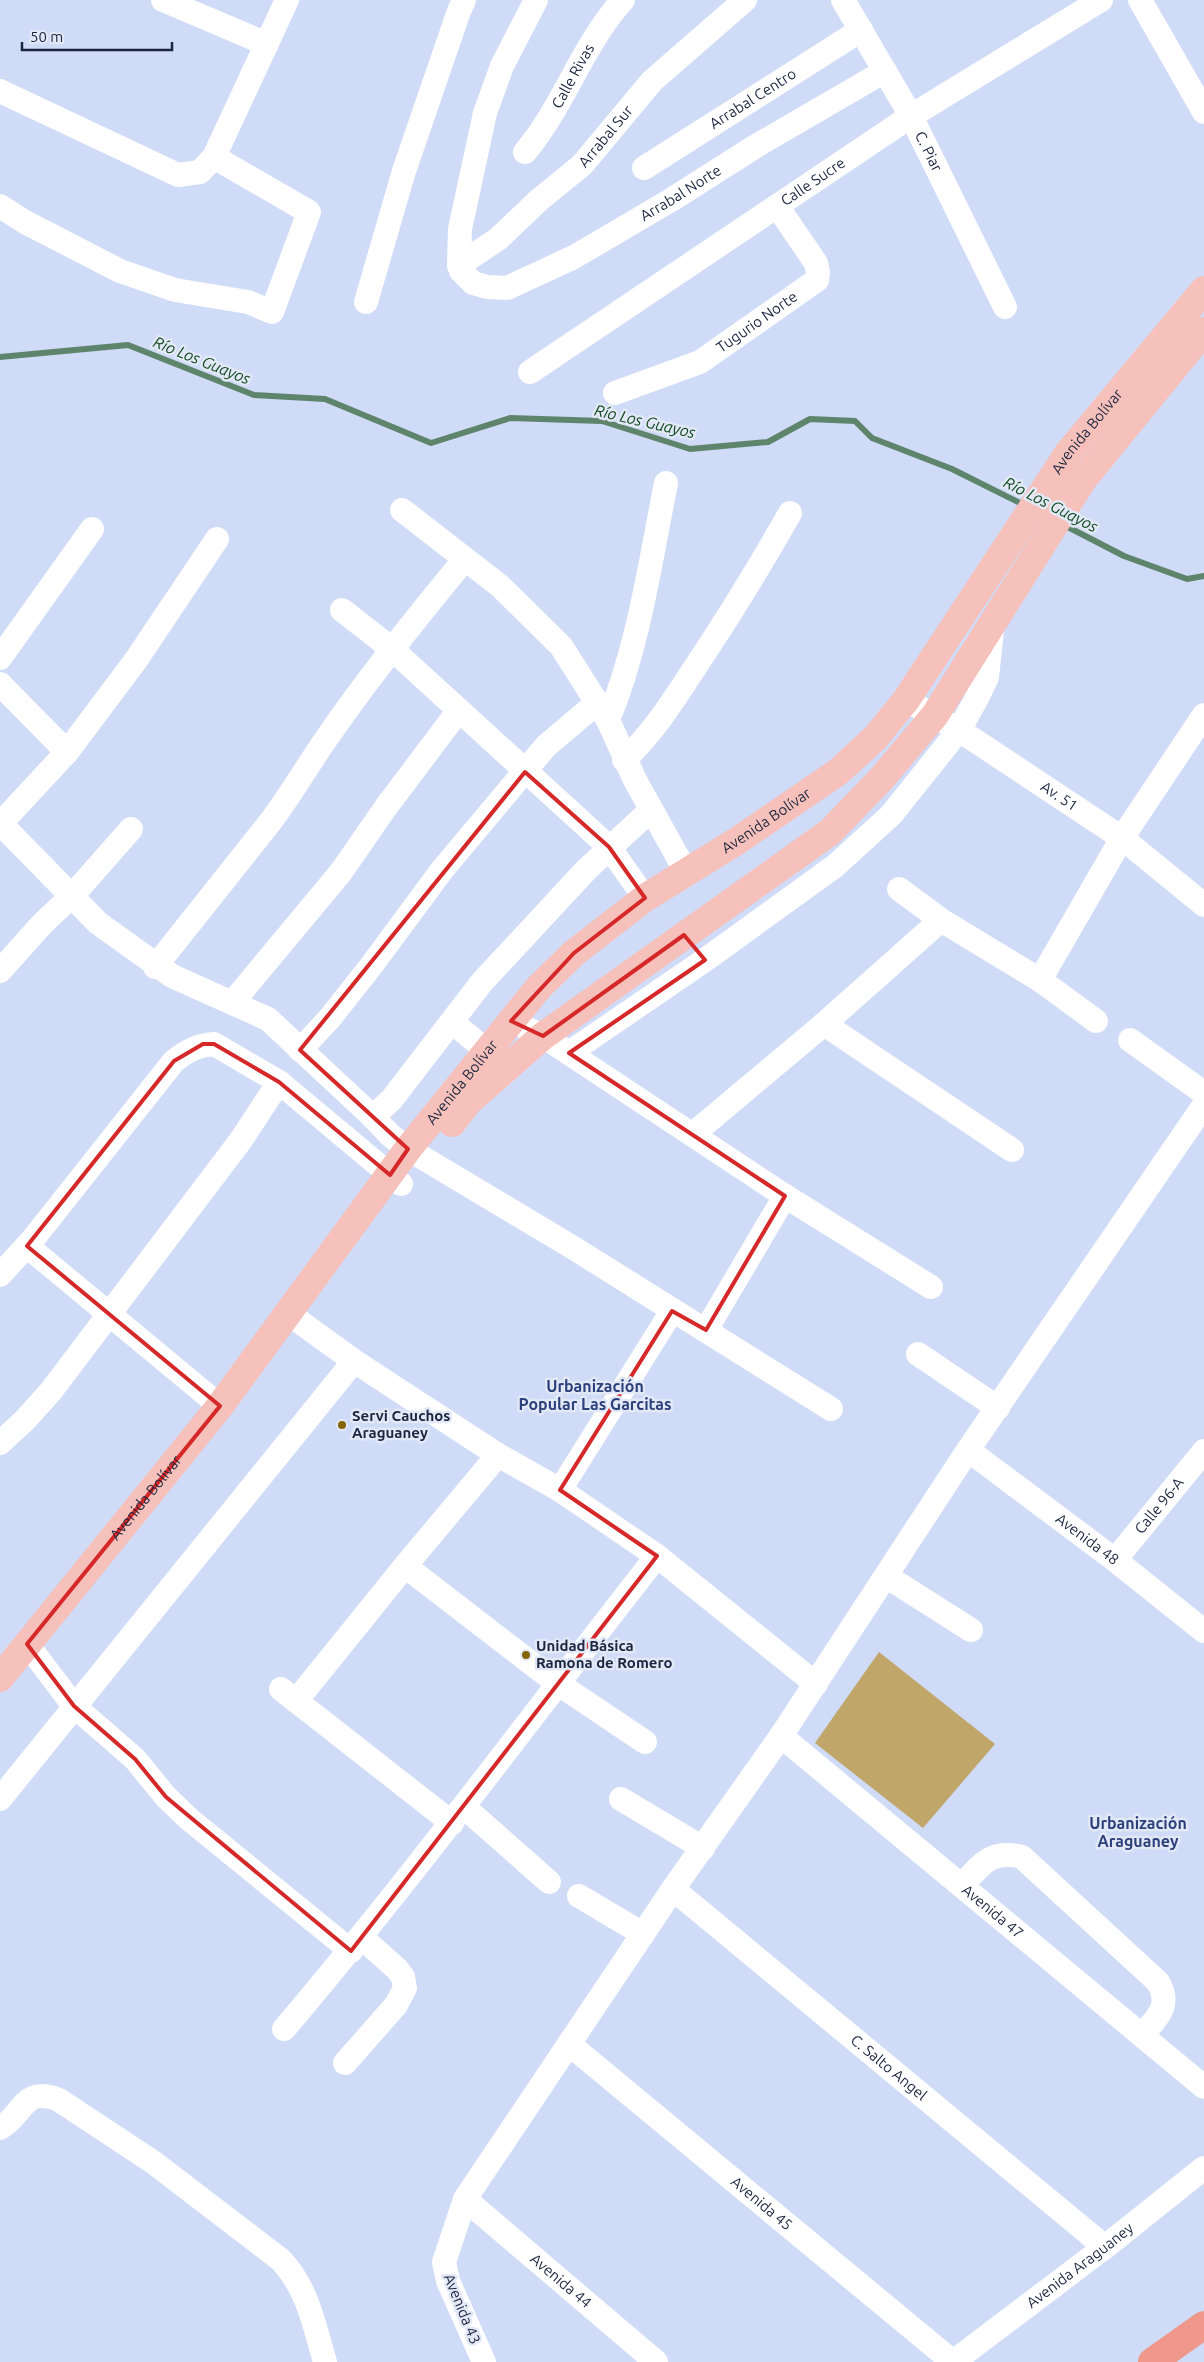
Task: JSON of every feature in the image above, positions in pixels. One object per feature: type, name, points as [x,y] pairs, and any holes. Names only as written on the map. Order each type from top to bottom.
[{"type":"highway","points":[[1152,2362],[1204,2325]]},
{"type":"main road","name":"Avenida Bolívar","points":[[0,1678],[220,1406],[289,1314],[416,1153],[488,1051],[539,987],[574,953],[645,898],[737,841],[838,772],[876,737],[906,700],[1069,452],[1204,290]]},
{"type":"main road","name":"Avenida Bolívar","points":[[416,1153],[468,1102],[543,1036],[830,832],[882,778],[935,715],[1082,481],[1204,330]]},
{"type":"street","points":[[163,0],[267,44]]},
{"type":"street","points":[[0,91],[178,175],[200,172],[214,158],[287,0]]},
{"type":"street","points":[[366,302],[407,162],[458,10],[464,0]]},
{"type":"street","points":[[463,273],[460,229],[485,113],[502,66],[536,0]]},
{"type":"street","name":"Calle Rivas","points":[[525,152],[542,132],[576,69],[608,17],[623,0]]},
{"type":"street","name":"Arrabal Sur","points":[[463,273],[539,200],[582,165],[652,81],[745,0]]},
{"type":"street","name":"C. Piar","points":[[843,0],[911,116],[1005,307]]},
{"type":"street","name":"Calle Sucre","points":[[530,372],[911,116],[1101,0]]},
{"type":"street","points":[[1140,0],[1204,112]]},
{"type":"street","name":"Arrabal Centro","points":[[644,168],[861,30]]},
{"type":"street","name":"Arrabal Norte","points":[[463,273],[487,287],[507,288],[574,256],[885,71]]},
{"type":"street","points":[[0,206],[25,222],[120,271],[175,290],[248,302],[272,312],[309,212],[214,158]]},
{"type":"street","name":"Tugurio Norte","points":[[615,392],[700,362],[817,280],[816,263],[777,206]]},
{"type":"street","points":[[300,1050],[330,1018],[366,974],[442,870],[546,746],[603,711],[622,688],[632,654],[666,483]]},
{"type":"street","points":[[402,510],[500,586],[561,646],[603,711],[624,760],[686,872]]},
{"type":"street","points":[[624,760],[646,740],[679,693],[720,630],[790,513]]},
{"type":"street","points":[[0,658],[92,528]]},
{"type":"street","points":[[217,538],[136,660],[67,752],[0,824],[98,923],[155,967],[268,1018],[373,1117],[390,1136],[831,1409]]},
{"type":"street","points":[[155,967],[288,798],[324,742],[392,649],[465,558]]},
{"type":"street","points":[[342,610],[392,649],[524,772],[609,847],[645,898]]},
{"type":"street","points":[[569,1053],[705,960],[835,866],[891,815],[959,730],[987,678],[993,621]]},
{"type":"street","points":[[0,684],[67,752]]},
{"type":"street","name":"Av. 51","points":[[906,700],[959,730],[1122,838],[1204,905]]},
{"type":"street","points":[[232,1003],[341,872],[386,807],[459,710]]},
{"type":"street","points":[[1040,980],[1122,838],[1204,715]]},
{"type":"street","points":[[373,1117],[392,1099],[482,982],[552,905],[609,847],[651,810]]},
{"type":"street","points":[[0,971],[43,923],[72,896],[131,829]]},
{"type":"street","points":[[899,889],[941,920],[1040,980],[1096,1021]]},
{"type":"street","points":[[693,1134],[824,1024],[941,920]]},
{"type":"street","points":[[684,935],[705,960]]},
{"type":"street","points":[[511,1021],[543,1036],[785,1196],[930,1287]]},
{"type":"street","points":[[452,1022],[488,1051]]},
{"type":"street","points":[[824,1024],[1012,1150]]},
{"type":"street","points":[[1130,1040],[1204,1093]]},
{"type":"street","points":[[0,1275],[27,1246],[174,1060],[189,1050],[203,1044],[214,1044],[279,1082],[395,1179]]},
{"type":"street","points":[[0,1443],[52,1391],[241,1140],[279,1082]]},
{"type":"street","name":"Avenida 43","points":[[484,2362],[448,2281],[444,2262],[465,2199],[673,1889],[781,1736],[968,1450],[1204,1105]]},
{"type":"street","points":[[706,1330],[785,1196]]},
{"type":"street","points":[[27,1246],[220,1406]]},
{"type":"street","points":[[560,1490],[672,1311]]},
{"type":"street","points":[[289,1314],[354,1361],[498,1455],[560,1490],[657,1556],[816,1684]]},
{"type":"street","points":[[918,1354],[998,1408]]},
{"type":"street","points":[[0,1800],[354,1361]]},
{"type":"street","name":"Avenida 48","points":[[968,1450],[1115,1560],[1204,1631]]},
{"type":"street","name":"Calle 96-A","points":[[1115,1560],[1204,1451]]},
{"type":"street","points":[[498,1455],[405,1566],[288,1695],[549,1882]]},
{"type":"street","points":[[284,2029],[356,1944],[458,1815],[557,1683],[657,1556]]},
{"type":"street","points":[[405,1566],[557,1683],[645,1742]]},
{"type":"street","points":[[886,1576],[971,1630]]},
{"type":"street","points":[[27,1644],[74,1706],[135,1759],[166,1797],[190,1819],[356,1944],[397,1969],[403,1977],[405,1988],[396,2005],[345,2063]]},
{"type":"street","name":"Avenida 47","points":[[781,1736],[1204,2086]]},
{"type":"street","points":[[621,1799],[702,1848]]},
{"type":"street","points":[[962,1886],[985,1861],[997,1854],[1010,1854],[1022,1857],[1158,1982],[1164,1992],[1164,2004],[1160,2015],[1142,2035]]},
{"type":"street","name":"C. Salto Angel","points":[[673,1889],[1105,2247]]},
{"type":"street","points":[[579,1896],[643,1934]]},
{"type":"street","name":"Avenida 45","points":[[570,2044],[953,2362]]},
{"type":"street","points":[[0,2128],[5,2125],[23,2104],[34,2097],[46,2095],[59,2100],[153,2162],[281,2260],[293,2273],[304,2291],[325,2362]]},
{"type":"street","name":"Avenida Araguaney","points":[[953,2362],[1105,2247],[1204,2168]]},
{"type":"street","name":"Avenida 44","points":[[465,2199],[656,2362]]},
{"type":"highlighted area","points":[[525,772],[609,847],[645,898],[574,953],[511,1021],[543,1036],[684,935],[705,960],[569,1053],[785,1196],[706,1330],[672,1311],[560,1490],[657,1556],[351,1951],[166,1797],[135,1759],[74,1706],[27,1644],[220,1406],[27,1246],[174,1061],[203,1044],[214,1044],[279,1082],[390,1175],[408,1149],[300,1050]]},
{"type":"shaded area","points":[[879,1652],[995,1744],[923,1828],[815,1743]]},
{"type":"waterway","name":"Río Los Guayos","points":[[0,357],[128,345],[254,395],[325,399],[431,443],[510,418],[602,421],[690,449],[768,442],[810,419],[855,421],[872,438],[952,469],[1026,506]]},
{"type":"waterway","name":"Río Los Guayos","points":[[1062,524],[1124,556],[1187,579],[1204,576]]},
{"type":"place","name":"Servi Cauchos Araguaney","points":[[342,1425]]},
{"type":"place","name":"Unidad Básica Ramona de Romero","points":[[526,1655]]},
{"type":"district","name":"Urbanización Popular Las Garcitas","points":[[595,1395]]},
{"type":"district","name":"Urbanización Araguaney","points":[[1138,1832]]}]
